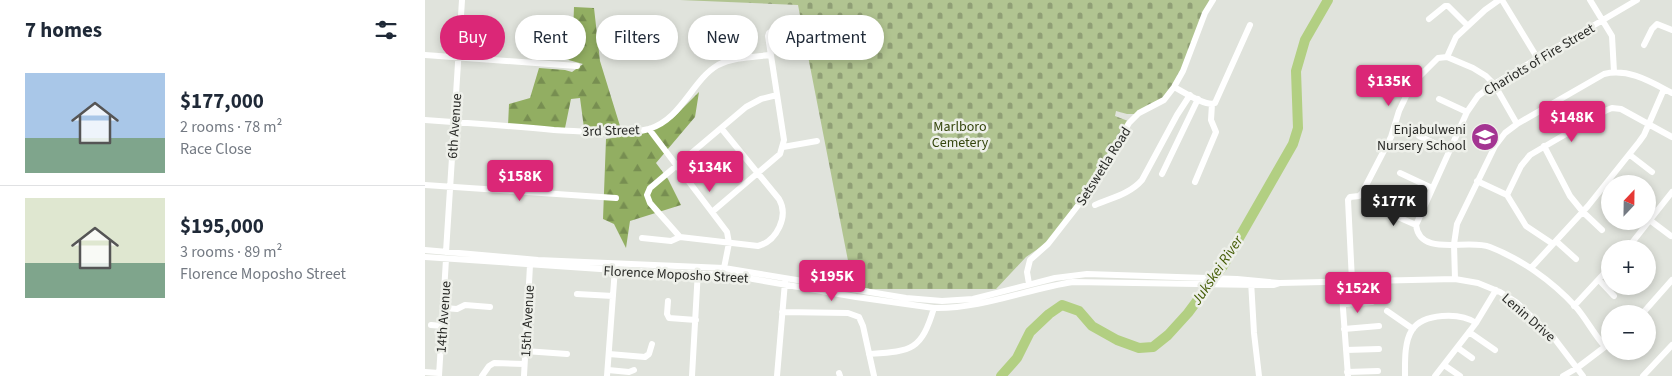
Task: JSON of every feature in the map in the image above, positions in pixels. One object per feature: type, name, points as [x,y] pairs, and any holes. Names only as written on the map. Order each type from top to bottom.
[{"type":"street","name":"6th Avenue","points":[[461,15],[462,0]]},
{"type":"street","name":"Setswetla Road","points":[[1029,284],[1027,272],[1030,260],[1048,244],[1087,194],[1129,123],[1139,113],[1166,98],[1174,87],[1183,71],[1205,13],[1213,0]]},
{"type":"street","points":[[1447,57],[1456,37],[1485,10],[1501,0],[1538,59]]},
{"type":"street","points":[[1590,0],[1613,40],[1614,72]]},
{"type":"street","name":"Chariots of Fire Street","points":[[1416,225],[1467,112],[1478,96],[1494,84],[1637,0]]},
{"type":"street","points":[[1429,20],[1445,6],[1448,6],[1468,26]]},
{"type":"street","points":[[1644,45],[1652,29],[1657,24],[1672,30]]},
{"type":"street","points":[[1174,87],[1199,100],[1211,104],[1215,103],[1250,25]]},
{"type":"street","points":[[425,55],[440,56]]},
{"type":"street","name":"3rd Street","points":[[425,120],[589,132],[649,129],[671,117],[709,73],[720,64],[768,55]]},
{"type":"street","points":[[1352,280],[1349,197],[1359,196],[1362,193],[1391,137],[1399,111],[1414,83],[1435,60],[1442,56],[1447,57],[1480,72],[1494,84],[1517,124]]},
{"type":"street","name":"6th Avenue","points":[[446,255],[458,60]]},
{"type":"street","points":[[498,60],[577,66]]},
{"type":"street","points":[[712,212],[759,174],[780,154],[783,147],[783,134],[771,60]]},
{"type":"street","points":[[1455,279],[1454,244],[1457,224],[1498,141],[1517,124],[1592,79],[1614,72],[1637,76],[1672,93]]},
{"type":"street","points":[[1615,175],[1644,135],[1664,89]]},
{"type":"street","points":[[680,237],[650,203],[647,195],[652,185],[753,103],[777,95]]},
{"type":"street","points":[[1095,205],[1131,191],[1137,186],[1190,95]]},
{"type":"street","points":[[1439,98],[1467,112]]},
{"type":"street","points":[[1162,174],[1199,100]]},
{"type":"street","points":[[1195,182],[1216,132],[1211,120],[1211,104]]},
{"type":"street","points":[[1507,194],[1526,158],[1612,108],[1621,109],[1672,138]]},
{"type":"street","points":[[642,238],[671,241],[680,237],[758,246],[769,241],[783,221],[784,210],[782,203],[721,128]]},
{"type":"street","points":[[649,129],[727,232],[729,243],[724,268]]},
{"type":"street","points":[[1419,136],[1449,150]]},
{"type":"street","points":[[783,147],[817,141]]},
{"type":"street","points":[[1544,146],[1570,196],[1601,229]]},
{"type":"street","points":[[1630,155],[1652,172]]},
{"type":"street","points":[[1400,173],[1432,188]]},
{"type":"street","points":[[1477,181],[1507,194],[1526,226],[1554,242],[1576,259]]},
{"type":"street","points":[[425,185],[616,198]]},
{"type":"street","points":[[1656,214],[1672,192]]},
{"type":"street","points":[[1531,268],[1601,193]]},
{"type":"street","points":[[1380,209],[1416,225],[1419,236],[1427,242],[1441,245],[1485,245],[1531,268],[1574,306],[1601,342]]},
{"type":"street","points":[[1656,225],[1671,236]]},
{"type":"street","points":[[1635,240],[1643,230]]},
{"type":"street","name":"Florence Moposho Street","points":[[425,250],[446,255],[530,265],[698,270],[906,298],[942,301],[973,298],[1074,275],[1163,283],[1251,282]]},
{"type":"street","name":"Florence Moposho Street","points":[[425,257],[446,255],[615,267]]},
{"type":"street","name":"14th Avenue","points":[[439,374],[446,255]]},
{"type":"street","name":"15th Avenue","points":[[524,376],[530,265]]},
{"type":"street","points":[[615,267],[607,373],[634,370]]},
{"type":"street","name":"Florence Moposho Street","points":[[698,270],[724,268],[864,298],[935,308],[977,304],[1052,285],[1106,278],[1169,276],[1237,282]]},
{"type":"street","points":[[692,376],[698,270]]},
{"type":"street","name":"Lenin Drive","points":[[1251,282],[1471,280],[1495,290],[1516,302],[1554,338],[1583,376]]},
{"type":"street","points":[[1574,306],[1599,280],[1614,296]]},
{"type":"street","points":[[1649,305],[1672,280]]},
{"type":"street","points":[[777,376],[785,281]]},
{"type":"street","points":[[1341,281],[1347,374],[1378,371]]},
{"type":"street","points":[[1251,282],[1259,376]]},
{"type":"street","points":[[1435,376],[1476,323],[1495,290]]},
{"type":"street","points":[[577,294],[613,296]]},
{"type":"street","points":[[668,301],[667,316],[669,318],[696,320]]},
{"type":"street","points":[[1343,304],[1372,302]]},
{"type":"street","points":[[444,308],[457,309],[465,305],[490,307]]},
{"type":"street","points":[[869,354],[895,352],[915,346],[928,329],[935,308]]},
{"type":"street","points":[[1387,311],[1413,329]]},
{"type":"street","points":[[782,312],[848,313],[859,317],[863,326],[874,376]]},
{"type":"street","points":[[1405,376],[1408,345],[1413,329],[1421,322],[1443,316],[1461,316],[1476,323]]},
{"type":"street","points":[[431,325],[443,326]]},
{"type":"street","points":[[1344,329],[1379,326]]},
{"type":"street","points":[[1469,332],[1495,350]]},
{"type":"street","points":[[609,354],[645,357],[649,354],[652,344]]},
{"type":"street","points":[[1643,376],[1672,345]]},
{"type":"street","points":[[1458,348],[1472,358]]},
{"type":"street","points":[[1346,350],[1379,349]]},
{"type":"street","points":[[1563,376],[1601,350]]},
{"type":"street","points":[[525,351],[567,354]]},
{"type":"street","points":[[482,376],[489,366],[494,363],[524,364]]},
{"type":"street","points":[[1444,365],[1460,376]]},
{"type":"street","points":[[425,372],[439,374]]},
{"type":"green space","name":"Marlboro Cemetery","points":[[680,0],[1212,0],[1179,78],[1166,98],[1135,114],[1116,111],[1115,116],[1128,121],[1097,175],[1048,242],[1026,257],[996,289],[870,289],[865,288],[859,281],[852,281],[809,60],[884,60],[884,15],[800,15],[798,5]]},
{"type":"green space","points":[[574,7],[594,8],[596,60],[600,60],[620,126],[584,128],[580,98],[571,99],[565,128],[508,126],[509,104],[530,98],[539,68],[572,72],[583,64],[569,60],[586,60],[586,15],[574,15]]},
{"type":"green space","points":[[699,92],[695,117],[656,163],[668,179],[681,205],[630,221],[626,248],[614,224],[603,219],[606,139],[637,134],[672,119]]},
{"type":"waterway","name":"Jukskei River","points":[[1001,376],[1017,358],[1030,332],[1049,314],[1062,305],[1079,311],[1092,326],[1117,340],[1139,348],[1153,347],[1168,335],[1188,313],[1223,266],[1293,144],[1298,128],[1296,71],[1305,40],[1328,0]]},
{"type":"place","name":"Enjabulweni Nursery School","points":[[1485,137]]}]
